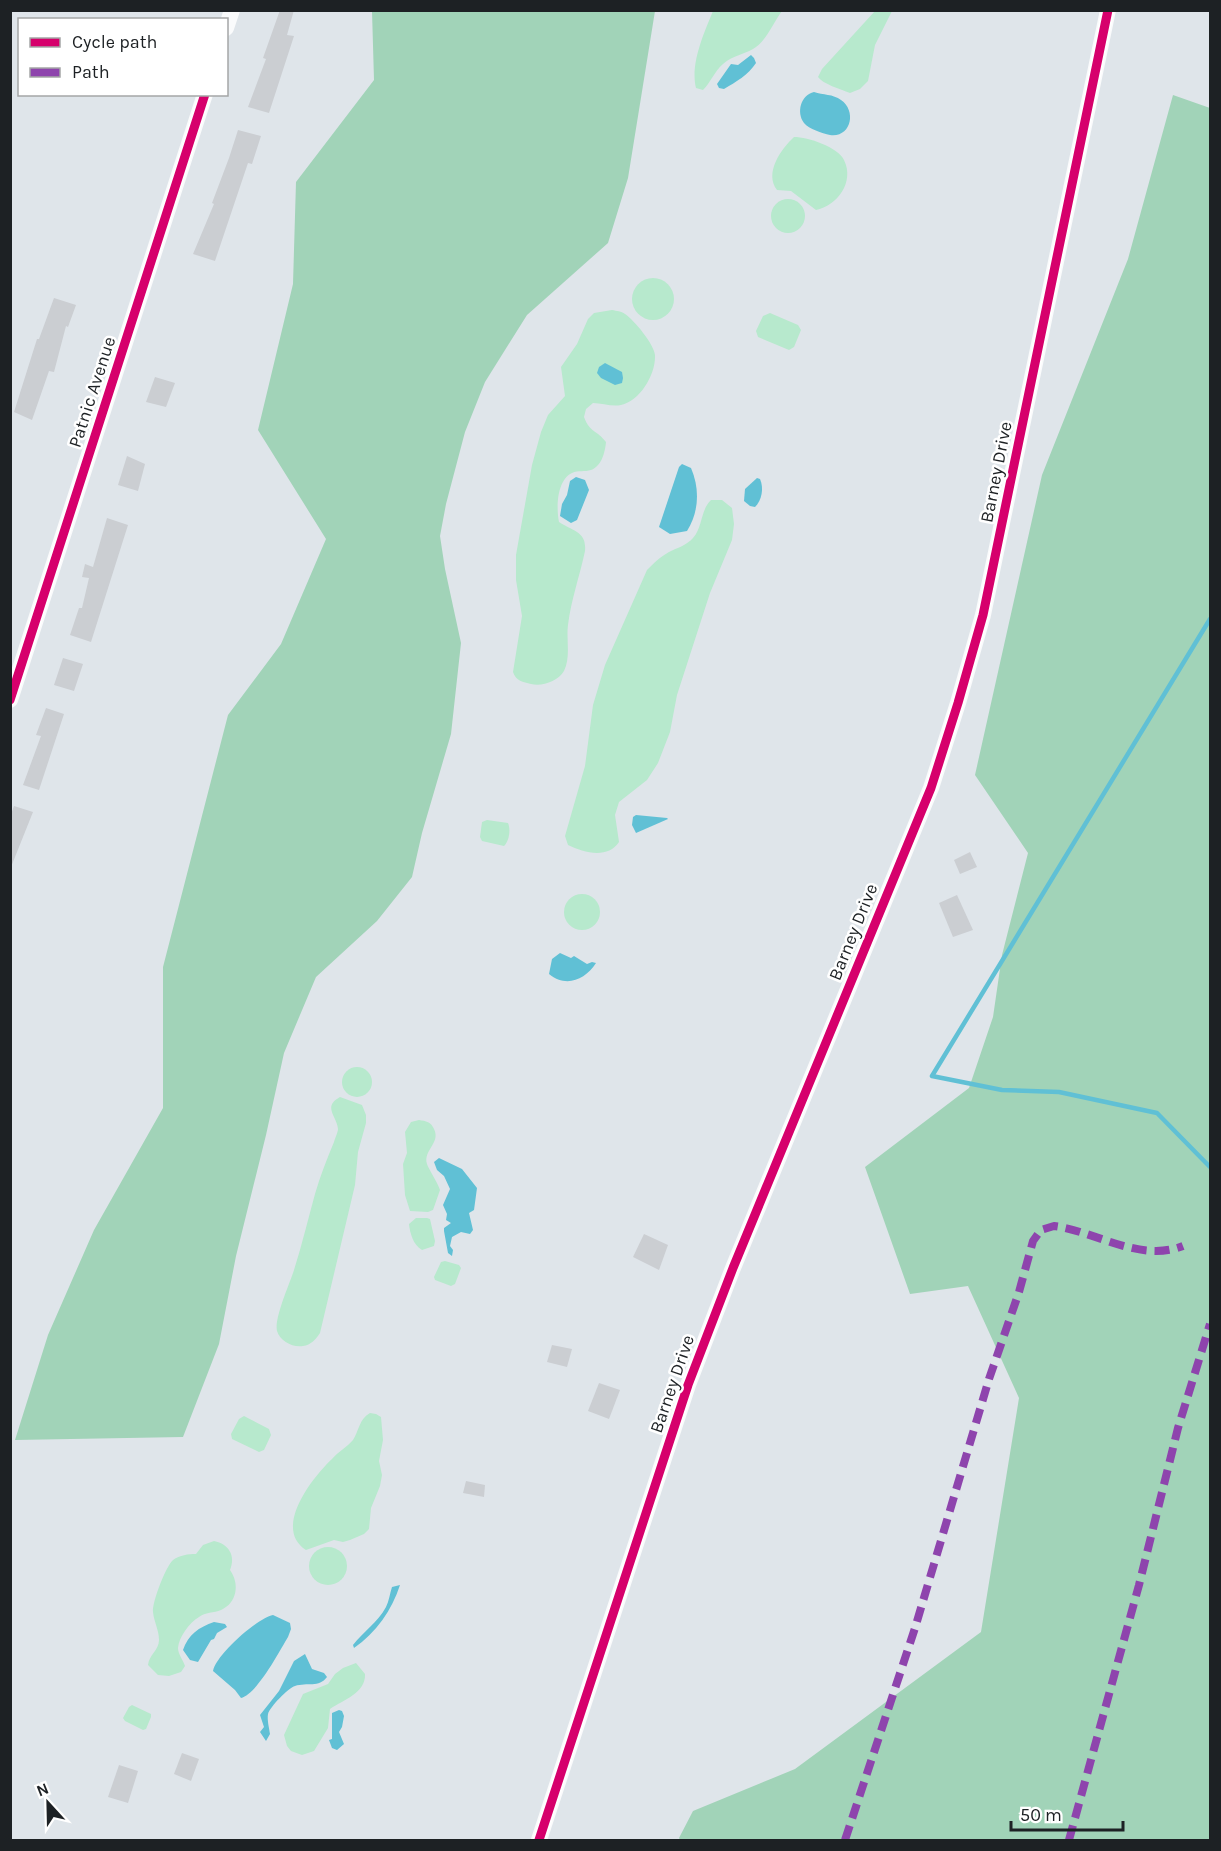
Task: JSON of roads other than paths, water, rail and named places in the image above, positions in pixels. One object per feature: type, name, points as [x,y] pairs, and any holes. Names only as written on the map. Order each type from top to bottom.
[{"type":"street","name":"Barney Drive","points":[[539,1840],[687,1385],[931,788],[945,746],[977,637],[993,571],[1059,240],[1108,10]]},
{"type":"street","name":"Patnic Avenue","points":[[10,700],[203,96]]},
{"type":"water","points":[[751,55],[756,63],[749,71],[724,89],[719,88],[717,84],[731,64],[738,65]]},
{"type":"water","points":[[814,92],[835,97],[846,105],[850,117],[847,128],[843,132],[830,135],[812,129],[804,123],[800,114],[801,104]]},
{"type":"water","points":[[605,363],[622,372],[622,383],[615,385],[601,378],[597,373],[599,367]]},
{"type":"water","points":[[682,464],[691,468],[694,476],[697,492],[696,508],[687,531],[670,534],[659,527]]},
{"type":"water","points":[[576,477],[585,480],[589,490],[577,520],[571,523],[560,516],[570,481]]},
{"type":"water","points":[[757,478],[760,479],[762,490],[755,507],[744,501],[745,489]]},
{"type":"water","points":[[636,815],[668,819],[636,833],[632,825],[633,817]]},
{"type":"water","points":[[560,953],[571,958],[574,956],[587,964],[596,963],[581,978],[562,981],[549,974],[552,959]]},
{"type":"water","points":[[439,1158],[462,1169],[477,1188],[474,1210],[469,1213],[473,1230],[470,1234],[461,1232],[452,1237],[450,1246],[453,1250],[452,1256],[448,1253],[444,1231],[444,1228],[451,1223],[446,1220],[447,1214],[443,1205],[450,1189],[434,1162]]},
{"type":"water","points":[[400,1585],[393,1603],[382,1620],[354,1648],[353,1645],[383,1612],[392,1587]]},
{"type":"water","points":[[273,1615],[290,1623],[291,1629],[288,1637],[261,1681],[241,1698],[213,1671],[221,1656],[238,1638],[257,1623]]},
{"type":"water","points":[[214,1622],[225,1624],[227,1627],[211,1640],[198,1662],[190,1660],[183,1650],[188,1640],[199,1629]]},
{"type":"water","points":[[305,1654],[312,1669],[324,1673],[327,1677],[317,1684],[295,1686],[280,1698],[268,1714],[270,1734],[266,1741],[260,1732],[264,1727],[260,1715],[279,1691],[294,1661]]},
{"type":"water","points":[[339,1710],[344,1716],[339,1732],[344,1744],[337,1750],[332,1748],[329,1740],[332,1739],[332,1713]]},
{"type":"waterway","points":[[1210,619],[932,1076],[1002,1090],[1059,1092],[1157,1113],[1210,1167]]}]
